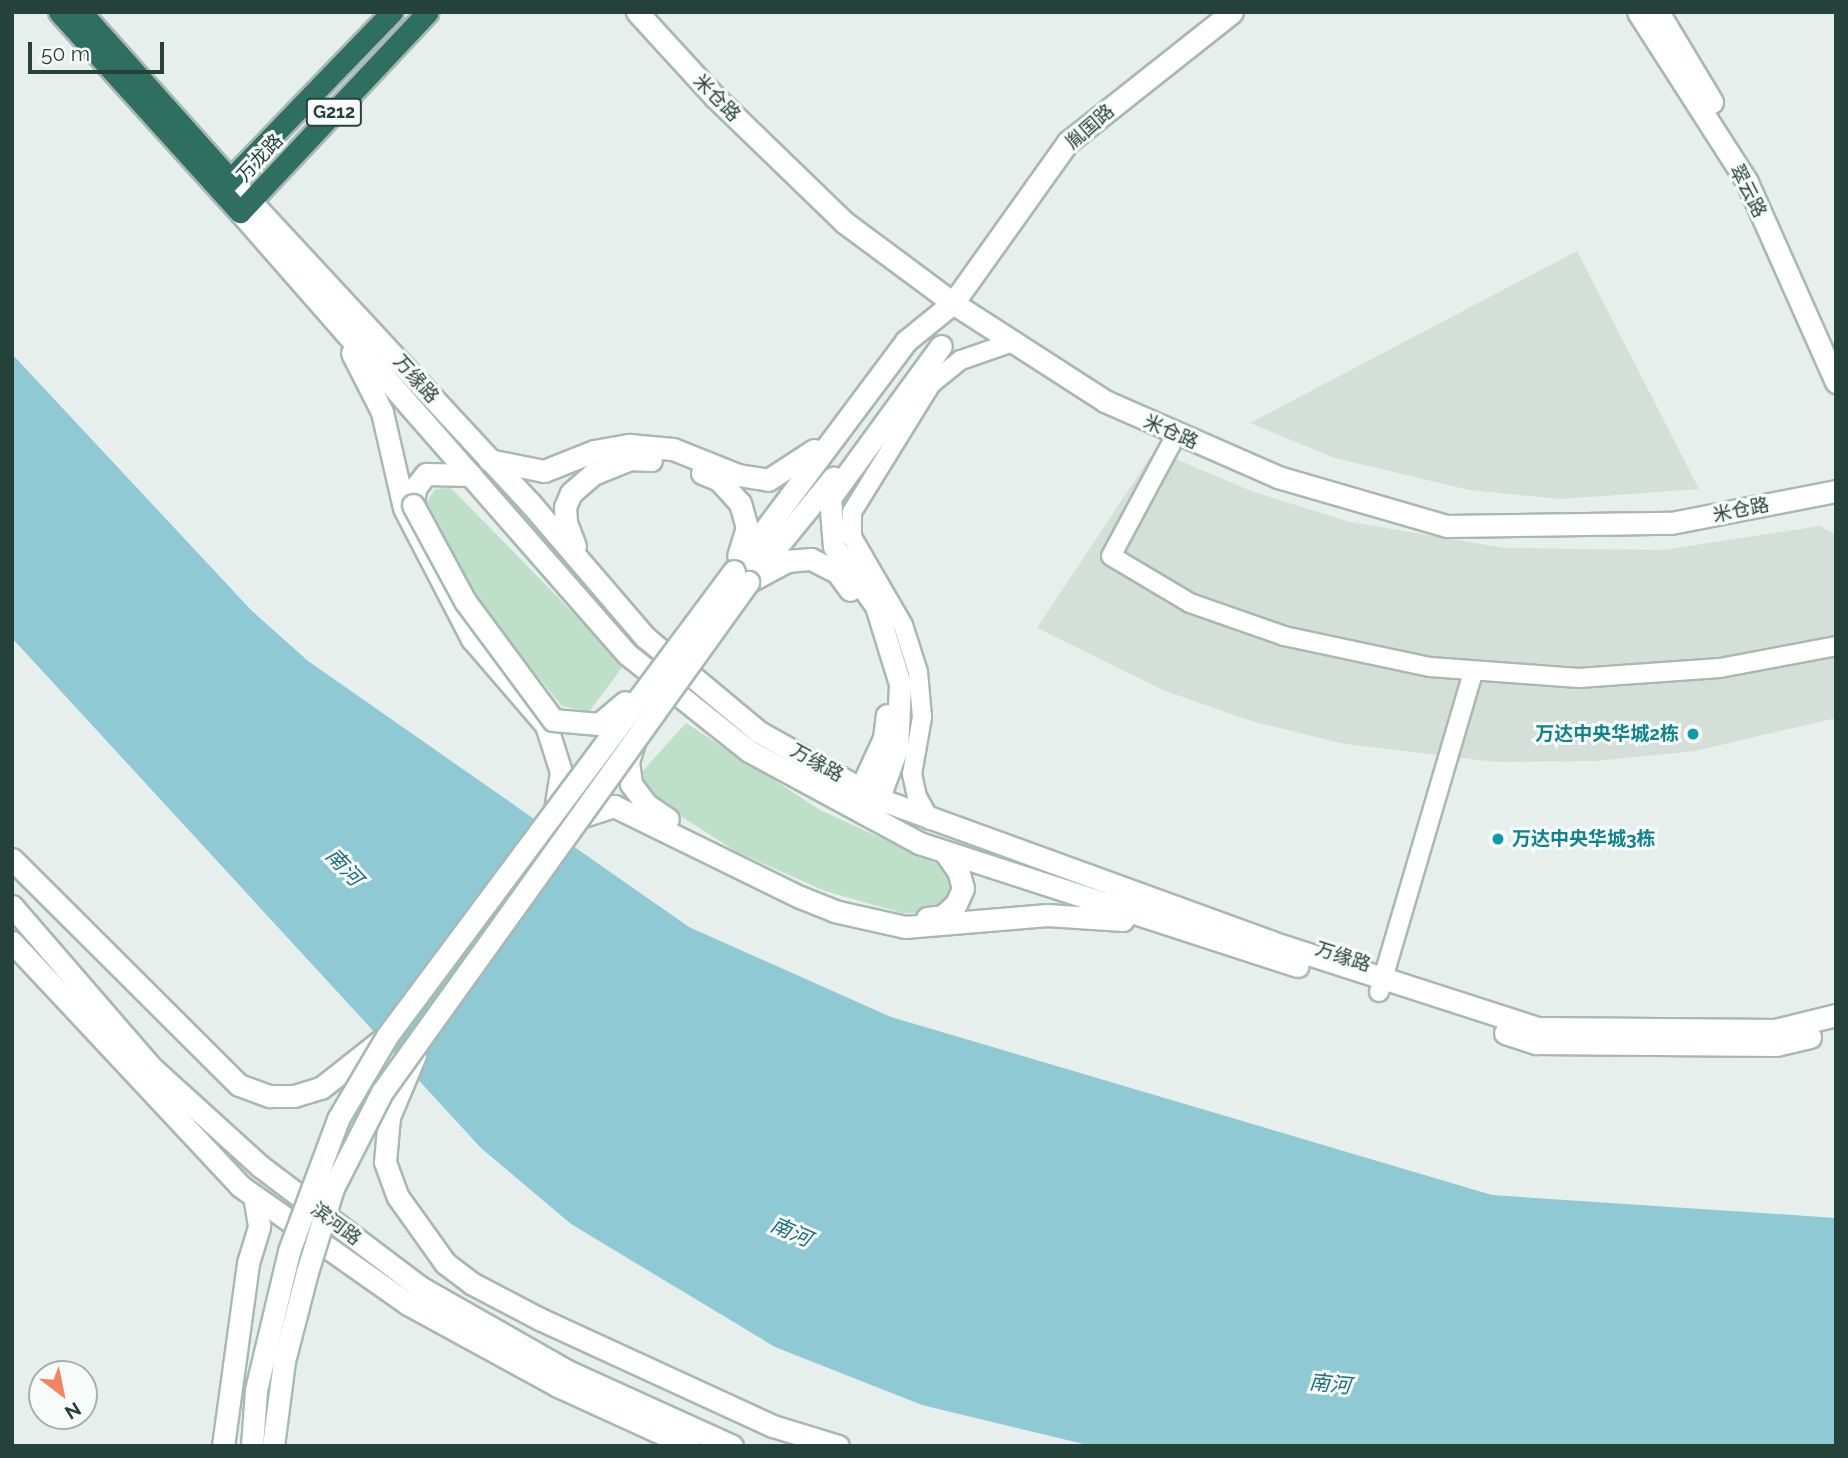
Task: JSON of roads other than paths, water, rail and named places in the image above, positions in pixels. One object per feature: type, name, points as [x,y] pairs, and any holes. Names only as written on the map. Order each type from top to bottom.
[{"type":"highway","name":"万缘路","points":[[59,12],[225,184]]},
{"type":"highway","name":"万缘路","points":[[81,12],[245,207]]},
{"type":"highway","name":"万龙路","points":[[225,184],[392,12]]},
{"type":"highway","name":"万龙路","points":[[245,207],[428,12]]},
{"type":"street","name":"米仓路","points":[[637,12],[715,97],[844,222],[953,303],[1010,343],[1105,401],[1176,435],[1278,477],[1447,526],[1671,523],[1836,492]]},
{"type":"street","name":"胤国路","points":[[741,577],[906,341],[953,303],[1068,142],[1232,12]]},
{"type":"street","name":"翠云路","points":[[1638,12],[1746,182],[1836,382]]},
{"type":"street","name":"翠云路","points":[[1658,12],[1765,190],[1836,347]]},
{"type":"street","name":"万缘路","points":[[245,207],[337,324],[627,654],[749,751],[871,820],[944,851],[1186,929],[1538,1028],[1774,1030],[1836,1015]]},
{"type":"street","name":"万缘路","points":[[245,207],[488,459],[583,563],[645,637],[759,733],[870,794],[930,820],[1536,1043],[1776,1045],[1836,1030]]},
{"type":"street","name":"胤国路","points":[[741,577],[941,345],[953,303]]},
{"type":"street","points":[[337,324],[382,412],[409,507],[472,639],[546,725],[561,772],[555,809]]},
{"type":"street","points":[[488,459],[544,471],[594,451],[651,447],[673,449],[738,475],[768,480],[808,457],[906,341]]},
{"type":"street","points":[[930,820],[917,797],[912,774],[922,717],[918,673],[903,625],[852,537],[852,512],[931,384],[961,360],[1010,343]]},
{"type":"street","points":[[852,809],[870,794],[897,748],[900,684],[876,606],[834,547],[830,498],[941,345]]},
{"type":"street","points":[[1176,435],[1111,555],[1190,603],[1236,621],[1332,649],[1473,673],[1579,678],[1663,674],[1765,661],[1836,646]]},
{"type":"street","points":[[273,1446],[284,1361],[333,1188],[382,1092],[635,737],[741,577],[747,527],[740,503],[719,480],[670,461],[630,459],[593,474],[571,493],[565,522],[583,563]]},
{"type":"street","points":[[471,475],[426,474],[415,488],[409,507],[465,601],[553,719],[599,724],[621,706],[741,577],[787,561],[811,559],[837,572],[868,614],[889,691],[884,738],[870,794],[871,820]]},
{"type":"street","points":[[253,1446],[256,1390],[289,1251],[338,1119],[387,1036],[555,809],[741,577]]},
{"type":"street","points":[[1381,985],[1473,673]]},
{"type":"street","points":[[635,737],[628,762],[631,784],[647,805],[736,861],[834,911],[905,926],[1047,915],[1095,915],[1186,929]]},
{"type":"street","points":[[577,818],[614,806],[803,894],[915,920],[943,916],[956,904],[962,888],[958,872],[944,851]]},
{"type":"street","points":[[12,859],[239,1085],[270,1096],[294,1096],[321,1088],[387,1036]]},
{"type":"street","name":"滨河路","points":[[12,906],[150,1066],[260,1166],[420,1287],[567,1371],[732,1446]]},
{"type":"street","name":"滨河路","points":[[12,943],[130,1073],[254,1196],[408,1304],[558,1386],[689,1446]]},
{"type":"street","points":[[430,1025],[389,1117],[385,1162],[398,1197],[424,1239],[473,1284],[773,1426],[838,1446]]},
{"type":"street","points":[[223,1446],[248,1264],[259,1226],[254,1196]]},
{"type":"water","name":"南河","points":[[12,354],[251,610],[308,661],[689,927],[891,1017],[1492,1195],[1836,1218],[1836,1446],[1092,1446],[922,1405],[775,1347],[571,1224],[481,1148],[12,638]]},
{"type":"place","name":"万达中央华城2栋","points":[[1693,734]]},
{"type":"place","name":"万达中央华城3栋","points":[[1498,839]]}]
